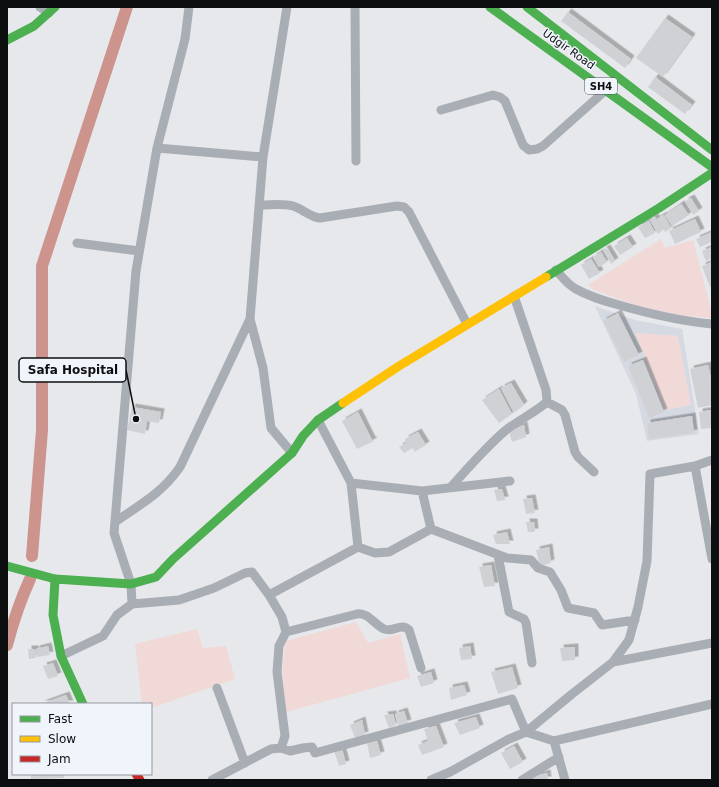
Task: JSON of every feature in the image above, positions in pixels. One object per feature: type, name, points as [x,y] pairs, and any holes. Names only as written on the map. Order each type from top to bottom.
[{"type":"main road","name":"Udgir Road","points":[[490,7],[712,167]]},
{"type":"main road","name":"Udgir Road","points":[[527,7],[712,150]]},
{"type":"main road","points":[[7,40],[34,26],[52,10]]},
{"type":"main road","points":[[7,566],[55,579],[131,584],[156,577],[173,559],[292,453],[303,436],[318,420],[399,366],[659,208],[712,173]]},
{"type":"main road","points":[[55,579],[53,615],[61,656],[83,703]]},
{"type":"street","points":[[40,7],[52,10]]},
{"type":"street","points":[[132,604],[131,584],[114,533],[135,279],[157,148],[185,39],[189,7]]},
{"type":"street","points":[[287,7],[263,157],[250,319],[263,368],[270,428],[292,453]]},
{"type":"street","points":[[355,7],[356,161]]},
{"type":"street","points":[[441,110],[493,95],[500,97],[505,101],[523,146],[529,150],[537,149],[543,146],[606,90]]},
{"type":"street","points":[[157,148],[263,157]]},
{"type":"street","points":[[260,205],[293,206],[313,217],[320,218],[404,206],[409,212],[467,324]]},
{"type":"street","points":[[77,243],[139,251]]},
{"type":"street","points":[[556,270],[575,288],[593,297],[647,313],[680,320],[712,324]]},
{"type":"street","points":[[514,296],[546,390],[547,402]]},
{"type":"street","points":[[115,522],[160,492],[172,479],[180,467],[250,319]]},
{"type":"street","points":[[547,402],[562,410],[565,415],[575,452],[578,457],[594,472]]},
{"type":"street","points":[[450,488],[507,430],[547,402]]},
{"type":"street","points":[[318,420],[351,483],[358,547]]},
{"type":"street","points":[[431,780],[450,772],[510,739],[526,732],[613,662],[629,640],[635,620],[647,561],[650,474],[695,466],[712,460]]},
{"type":"street","points":[[695,466],[712,559]]},
{"type":"street","points":[[351,483],[422,491],[510,481]]},
{"type":"street","points":[[422,491],[431,529]]},
{"type":"street","points":[[269,595],[358,547],[375,552],[389,552],[431,529],[507,558],[531,560],[538,568],[550,572],[561,590],[568,608],[582,612],[594,613],[602,624],[635,620]]},
{"type":"street","points":[[498,555],[509,612],[524,619],[526,623],[532,663]]},
{"type":"street","points":[[61,656],[103,636],[117,615],[132,604],[179,600],[214,588],[245,573],[252,572],[269,595],[282,617],[286,632],[279,646],[277,672],[285,736],[281,748]]},
{"type":"street","points":[[286,632],[357,614],[364,614],[385,630],[402,626],[406,627],[409,630],[421,668]]},
{"type":"street","points":[[613,662],[712,643]]},
{"type":"street","points":[[217,688],[245,763]]},
{"type":"street","points":[[212,780],[271,749],[281,748],[290,751],[312,747],[315,753],[512,699],[526,732],[554,741],[712,704]]},
{"type":"street","points":[[554,741],[565,780]]},
{"type":"street","points":[[522,780],[559,757]]},
{"type":"shaded area","points":[[661,239],[665,248],[693,240],[712,313],[711,318],[678,315],[635,305],[592,289],[588,285]]},
{"type":"shaded area","points":[[595,306],[635,320],[682,329],[699,434],[647,441],[636,394]]},
{"type":"shaded area","points":[[635,333],[678,336],[691,405],[666,410]]},
{"type":"shaded area","points":[[356,622],[368,643],[400,634],[410,678],[286,712],[282,671],[286,641]]},
{"type":"shaded area","points":[[197,629],[203,648],[226,646],[235,679],[152,708],[152,703],[142,703],[135,644]]},
{"type":"building","points":[[568,12],[631,59],[625,68],[561,21]]},
{"type":"building","points":[[665,18],[692,37],[663,77],[636,58]]},
{"type":"building","points":[[655,77],[692,105],[685,114],[648,87]]},
{"type":"building","points":[[691,198],[699,211],[693,215],[685,201]]},
{"type":"building","points":[[681,204],[689,215],[672,226],[665,215]]},
{"type":"building","points":[[664,215],[671,228],[665,232],[657,219]]},
{"type":"building","points":[[655,217],[663,230],[658,234],[650,220]]},
{"type":"building","points":[[695,219],[701,232],[675,244],[669,231]]},
{"type":"building","points":[[649,221],[655,233],[645,238],[638,227]]},
{"type":"building","points":[[712,232],[712,242],[700,247],[696,239]]},
{"type":"building","points":[[627,238],[633,247],[620,255],[614,246]]},
{"type":"building","points":[[712,247],[712,258],[706,261],[702,251]]},
{"type":"building","points":[[607,248],[615,261],[611,264],[603,250]]},
{"type":"building","points":[[601,252],[607,262],[599,267],[593,257]]},
{"type":"building","points":[[591,259],[600,273],[589,279],[581,265]]},
{"type":"building","points":[[712,262],[712,286],[710,287],[702,266]]},
{"type":"building","points":[[618,313],[639,355],[624,362],[603,321]]},
{"type":"building","points":[[643,360],[664,412],[649,418],[628,366]]},
{"type":"building","points":[[708,365],[712,383],[712,405],[698,408],[690,369]]},
{"type":"building","points":[[511,383],[524,405],[514,413],[501,388]]},
{"type":"building","points":[[499,389],[512,414],[499,423],[482,400]]},
{"type":"building","points":[[132,407],[161,412],[159,423],[147,421],[145,434],[127,430]]},
{"type":"building","points":[[712,410],[712,428],[701,429],[699,412]]},
{"type":"building","points":[[358,412],[372,440],[374,441],[357,449],[342,421]]},
{"type":"building","points":[[692,416],[694,433],[649,439],[647,423]]},
{"type":"building","points":[[524,425],[526,437],[512,442],[509,431]]},
{"type":"building","points":[[418,432],[426,445],[414,452],[413,448],[404,453],[399,447],[406,443],[405,439]]},
{"type":"building","points":[[502,489],[505,500],[497,501],[494,490]]},
{"type":"building","points":[[532,498],[535,513],[526,514],[523,499]]},
{"type":"building","points":[[526,522],[534,522],[535,532],[528,532]]},
{"type":"building","points":[[507,532],[510,544],[496,544],[493,535]]},
{"type":"building","points":[[549,547],[551,563],[540,566],[536,550]]},
{"type":"building","points":[[491,565],[495,586],[484,587],[479,567]]},
{"type":"building","points":[[48,646],[50,655],[37,657],[36,649]]},
{"type":"building","points":[[470,646],[472,659],[461,660],[459,648]]},
{"type":"building","points":[[575,647],[575,660],[562,661],[560,648]]},
{"type":"building","points":[[28,649],[35,649],[36,658],[29,659]]},
{"type":"building","points":[[53,663],[58,676],[48,679],[43,666]]},
{"type":"building","points":[[512,667],[518,688],[498,694],[491,672]]},
{"type":"building","points":[[431,672],[434,683],[421,687],[417,676]]},
{"type":"building","points":[[464,685],[467,695],[451,700],[449,688]]},
{"type":"building","points":[[66,695],[70,703],[44,703]]},
{"type":"building","points":[[404,711],[408,723],[398,726],[395,714]]},
{"type":"building","points":[[393,714],[396,725],[389,728],[384,715]]},
{"type":"building","points":[[476,717],[480,728],[460,735],[454,723]]},
{"type":"building","points":[[362,720],[365,735],[355,738],[350,725]]},
{"type":"building","points":[[436,726],[444,747],[422,755],[418,745],[428,741],[424,729]]},
{"type":"building","points":[[377,741],[381,755],[370,758],[367,743]]},
{"type":"building","points":[[514,746],[523,762],[510,769],[501,753]]},
{"type":"building","points":[[342,749],[346,764],[339,766],[334,751]]},
{"type":"building","points":[[547,773],[548,780],[528,780],[528,778]]},
{"type":"building","points":[[31,775],[64,775],[64,778],[31,779]]},
{"type":"waterway","points":[[32,556],[42,430],[42,266],[127,7]]},
{"type":"waterway","points":[[7,645],[17,612],[30,579]]},
{"type":"traffic: fast","points":[[7,40],[34,26],[55,7]]},
{"type":"traffic: fast","points":[[490,7],[712,167]]},
{"type":"traffic: fast","points":[[527,7],[712,150]]},
{"type":"traffic: fast","points":[[546,277],[659,208],[712,173]]},
{"type":"traffic: fast","points":[[7,566],[55,579],[131,584],[156,577],[173,559],[292,453],[303,436],[318,420],[343,403]]},
{"type":"traffic: fast","points":[[55,579],[53,615],[61,656],[83,703]]},
{"type":"traffic: slow","points":[[343,403],[399,366],[546,277]]},
{"type":"traffic: jam","points":[[137,775],[140,780]]},
{"type":"place","name":"Safa Hospital","points":[[136,419]]}]
